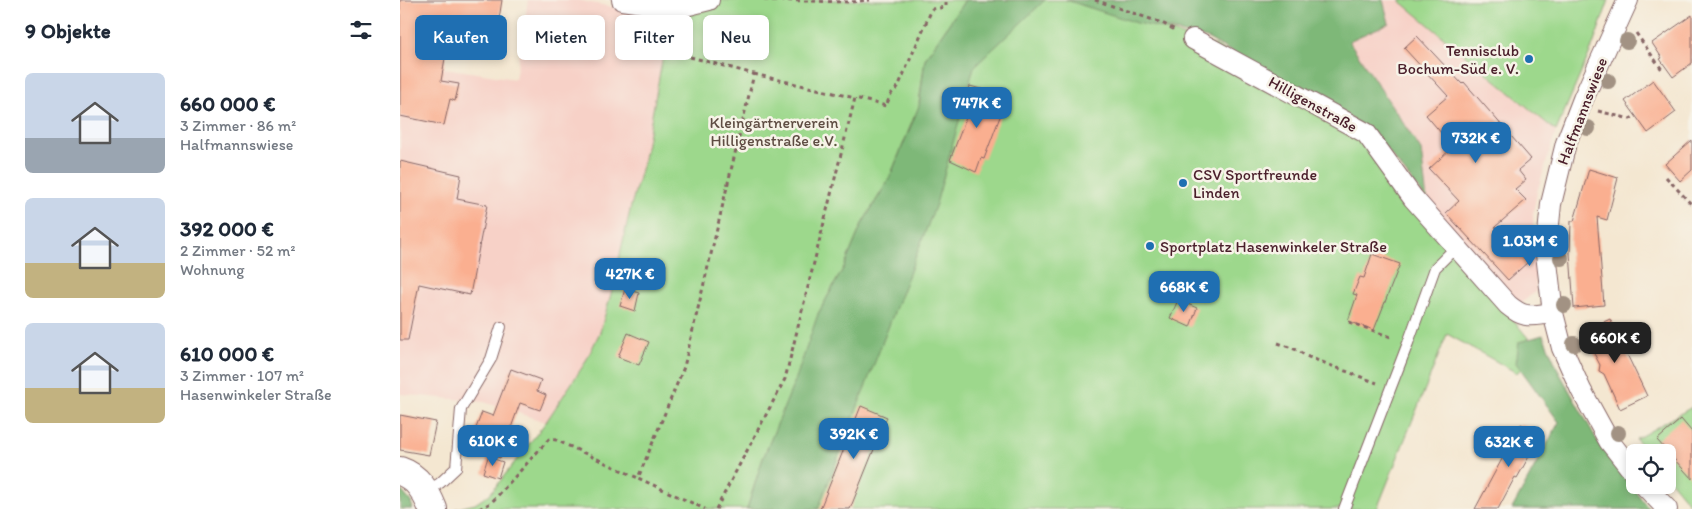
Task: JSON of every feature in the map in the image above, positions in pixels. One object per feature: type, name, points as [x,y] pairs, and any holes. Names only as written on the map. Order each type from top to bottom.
[{"type":"street","points":[[622,0],[677,8],[709,0]]},
{"type":"street","name":"Halfmannswiese","points":[[1625,7],[1566,143],[1551,204],[1546,254],[1553,313],[1562,348],[1581,390],[1609,441],[1626,463]]},
{"type":"street","name":"Hilligenstraße","points":[[1193,39],[1366,133],[1413,198],[1508,305],[1516,312],[1525,316],[1553,313]]},
{"type":"street","points":[[400,470],[413,477],[429,500]]},
{"type":"street","points":[[1653,494],[1667,509]]},
{"type":"lane","points":[[1344,509],[1408,343],[1434,268],[1456,246]]},
{"type":"lane","points":[[429,500],[440,483],[456,468],[461,408],[491,359],[501,327]]},
{"type":"path","points":[[764,0],[870,0]]},
{"type":"path","points":[[677,8],[677,50],[679,54],[886,106],[891,94],[898,87],[932,9],[946,7],[946,0]]},
{"type":"path","points":[[1095,0],[1162,23],[1193,39]]},
{"type":"path","points":[[1625,7],[1663,70]]},
{"type":"path","points":[[638,478],[684,367],[754,74]]},
{"type":"path","points":[[716,509],[785,379],[855,98]]},
{"type":"path","points":[[1580,107],[1630,119],[1635,116]]},
{"type":"path","points":[[1666,177],[1692,205]]},
{"type":"path","points":[[1350,322],[1408,343]]},
{"type":"path","points":[[1278,344],[1391,388]]},
{"type":"path","points":[[479,509],[491,503],[549,438],[705,509]]},
{"type":"shaded area","points":[[400,0],[415,19],[415,60],[445,60],[444,68],[515,79],[518,60],[605,60],[605,15],[526,15],[528,0],[578,0],[650,15],[615,15],[615,60],[663,60],[644,159],[611,294],[600,332],[585,363],[546,422],[484,402],[400,394]]},
{"type":"shaded area","points":[[1273,0],[1399,0],[1556,131],[1537,192],[1533,214],[1536,291],[1520,304],[1425,201]]},
{"type":"green space","name":"Sportplatz Hasenwinkeler Straße","points":[[683,0],[965,0],[925,59],[919,103],[967,0],[1072,0],[1216,46],[1341,112],[1538,350],[1517,373],[1447,334],[1377,509],[748,509],[788,399],[762,461],[747,509],[455,509],[475,504],[490,494],[546,422],[585,363],[600,332],[644,159],[662,60],[693,60],[693,15],[670,15],[671,12]],"holes":[[[915,115],[890,179],[845,267],[818,314],[844,267],[862,224],[889,179]]]},
{"type":"green space","points":[[965,0],[1045,0],[974,67],[936,204],[818,509],[747,509],[762,461],[796,378],[818,314],[844,267],[862,224],[889,179],[919,106],[925,59]]},
{"type":"green space","points":[[1066,0],[1383,0],[1389,23],[1349,41],[1421,150],[1427,200],[1371,130],[1207,38],[1137,23]]},
{"type":"green space","name":"Tennisclub Bochum-Süd e. V.","points":[[1399,0],[1609,0],[1593,45],[1556,131]]},
{"type":"green space","points":[[1543,335],[1559,372],[1597,440],[1626,478],[1626,494],[1638,494],[1649,509],[1512,509],[1559,422],[1516,363],[1519,342]]},
{"type":"green space","points":[[1692,407],[1692,507],[1676,488],[1676,444],[1640,444],[1636,439]]},
{"type":"green space","points":[[400,489],[411,502],[413,509],[400,509]]},
{"type":"building","points":[[400,0],[502,0],[500,15],[415,15],[415,60],[445,60],[441,81],[459,84],[455,101],[450,99],[444,125],[400,116]]},
{"type":"building","points":[[1692,15],[1692,63],[1673,77],[1660,59],[1662,58],[1652,43]]},
{"type":"building","points":[[1417,36],[1462,84],[1464,82],[1531,159],[1518,170],[1526,180],[1515,189],[1526,200],[1495,227],[1528,262],[1508,280],[1446,213],[1459,201],[1429,169],[1453,147],[1426,115],[1448,96],[1404,48]]},
{"type":"building","points":[[1653,80],[1676,112],[1648,133],[1625,101]]},
{"type":"building","points":[[970,86],[999,94],[993,111],[1001,114],[984,159],[981,158],[976,172],[950,160],[972,102],[966,100]]},
{"type":"building","points":[[1692,140],[1692,170],[1680,181],[1665,164]]},
{"type":"building","points":[[400,161],[461,175],[457,199],[487,205],[470,295],[419,284],[408,340],[400,340]]},
{"type":"building","points":[[1589,169],[1618,178],[1607,220],[1597,217],[1604,305],[1574,308],[1570,253],[1571,221],[1574,221]]},
{"type":"building","points":[[1372,254],[1400,264],[1374,330],[1348,321],[1357,295],[1353,294],[1360,277],[1364,278]]},
{"type":"building","points":[[625,289],[639,293],[635,311],[620,306]]},
{"type":"building","points":[[1178,300],[1197,308],[1190,327],[1170,318]]},
{"type":"building","points":[[1610,319],[1647,396],[1620,409],[1604,374],[1599,371],[1600,365],[1583,332]]},
{"type":"building","points":[[628,333],[649,342],[639,365],[618,357]]},
{"type":"building","points":[[511,369],[541,380],[537,391],[546,395],[540,410],[520,403],[500,458],[469,447],[482,412],[493,416]]},
{"type":"building","points":[[861,406],[887,417],[850,509],[820,509]]},
{"type":"building","points":[[400,415],[436,422],[429,455],[400,450]]},
{"type":"building","points":[[1681,419],[1692,432],[1692,479],[1676,461],[1676,444],[1661,444],[1657,440]]},
{"type":"building","points":[[1521,424],[1541,435],[1498,509],[1475,509]]},
{"type":"building","points":[[488,457],[503,462],[498,478],[483,473]]},
{"type":"place","name":"Tennisclub Bochum-Süd e. V.","points":[[1529,59]]},
{"type":"place","name":"CSV Sportfreunde Linden","points":[[1183,183]]},
{"type":"place","name":"Sportplatz Hasenwinkeler Straße","points":[[1150,246]]},
{"type":"park label","name":"Kleingärtnerverein Hilligenstraße e.V.","points":[[774,131]]}]
